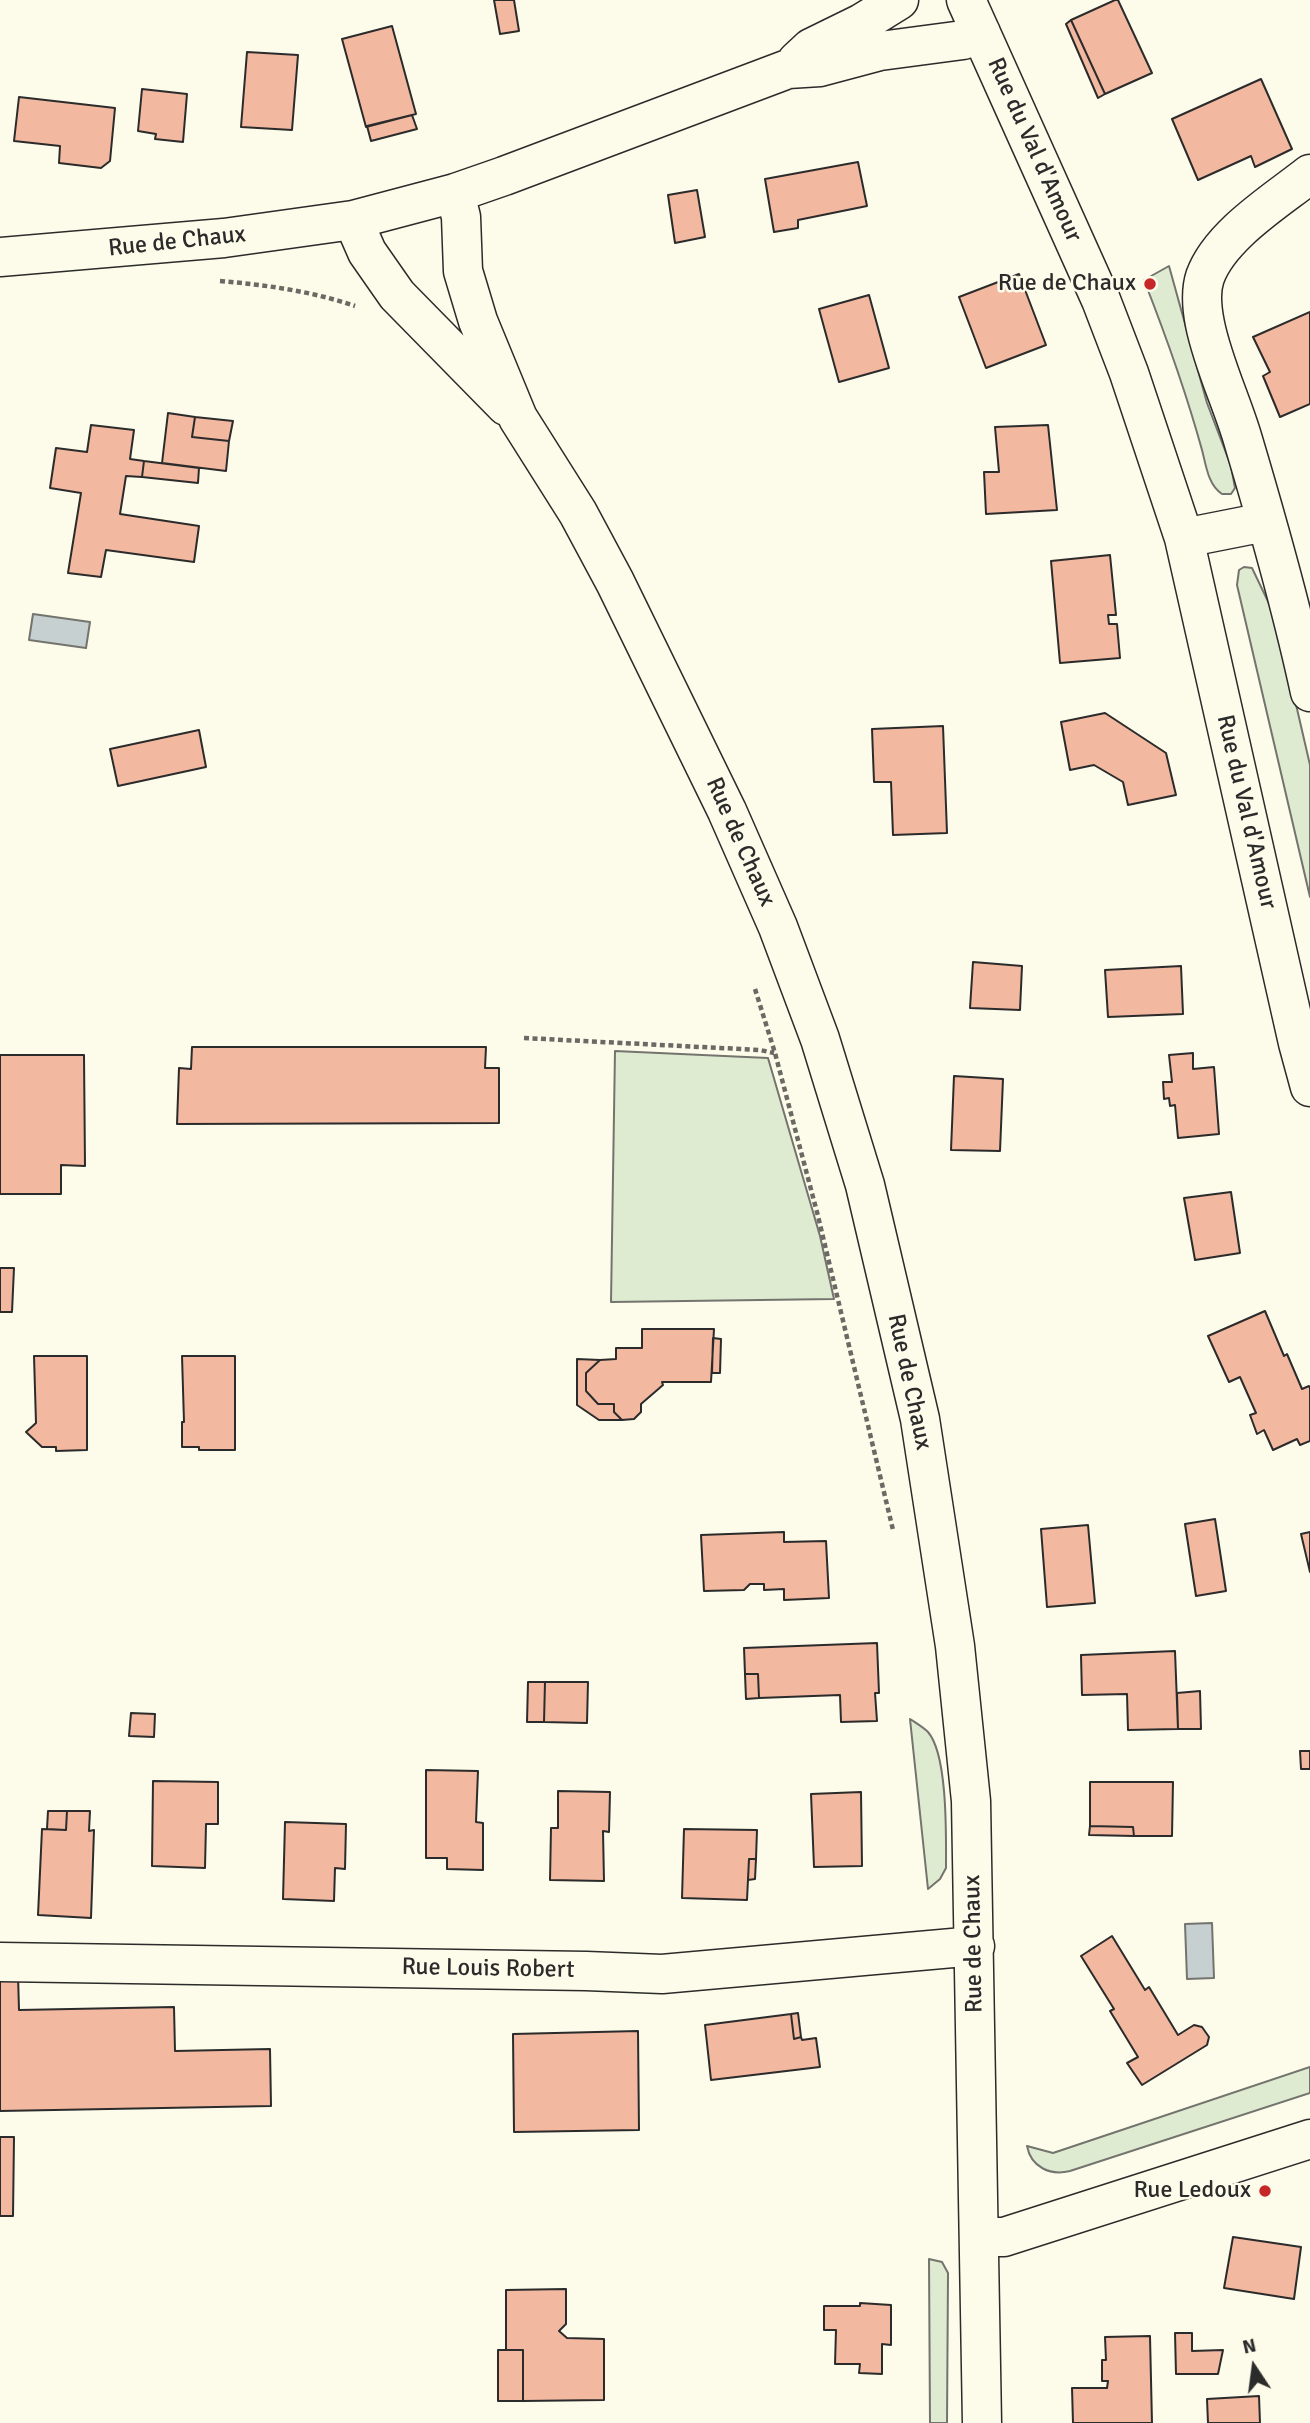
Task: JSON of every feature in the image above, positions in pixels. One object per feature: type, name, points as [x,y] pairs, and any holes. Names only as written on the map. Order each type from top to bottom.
[{"type":"street","name":"Rue de Chaux","points":[[788,69],[811,48],[862,23],[899,0]]},
{"type":"street","name":"Rue de Chaux","points":[[0,257],[224,237],[353,220],[455,193],[788,69],[820,67],[880,51],[963,40],[974,17]]},
{"type":"street","name":"Rue du Val d'Amour","points":[[974,17],[1106,312],[1134,385],[1184,538],[1310,1087]]},
{"type":"street","points":[[1310,174],[1242,229],[1218,253],[1205,278],[1201,302],[1205,327],[1243,439],[1265,522],[1303,625],[1310,692]]},
{"type":"street","name":"Rue de Chaux","points":[[455,193],[460,217],[463,271],[478,321],[518,418],[578,513],[615,582],[727,811],[778,927],[820,1039],[865,1185],[920,1419],[953,1633],[971,1801],[982,2423]]},
{"type":"street","name":"Rue de Chaux","points":[[353,220],[367,252],[397,295],[518,418]]},
{"type":"street","points":[[1184,538],[1265,522]]},
{"type":"street","name":"Rue Louis Robert","points":[[0,1962],[662,1974],[975,1946]]},
{"type":"street","points":[[979,2237],[1003,2237],[1310,2139]]},
{"type":"path","points":[[208,281],[279,287],[328,297],[362,309]]},
{"type":"path","points":[[754,987],[775,1053],[825,1243],[895,1539]]},
{"type":"path","points":[[524,1038],[775,1053]]},
{"type":"green space","points":[[1169,266],[1207,403],[1231,466],[1235,488],[1231,494],[1222,494],[1217,490],[1206,468],[1182,385],[1144,280]]},
{"type":"green space","points":[[1244,567],[1252,568],[1276,618],[1310,765],[1310,897],[1237,585],[1239,570]]},
{"type":"green space","points":[[615,1051],[768,1058],[820,1236],[834,1299],[611,1302]]},
{"type":"green space","points":[[910,1719],[928,1732],[935,1743],[942,1777],[946,1817],[946,1868],[940,1879],[928,1889]]},
{"type":"green space","points":[[1310,2067],[1310,2093],[1070,2171],[1055,2172],[1042,2168],[1029,2153],[1027,2146],[1053,2153]]},
{"type":"green space","points":[[929,2259],[942,2262],[948,2273],[947,2423],[930,2423]]},
{"type":"shaded area","points":[[33,614],[90,622],[86,648],[29,640]]},
{"type":"shaded area","points":[[1212,1923],[1214,1978],[1187,1979],[1185,1924]]},
{"type":"building","points":[[494,0],[514,0],[519,31],[500,34]]},
{"type":"building","points":[[1118,0],[1152,73],[1105,94],[1071,20]]},
{"type":"building","points":[[1071,20],[1105,94],[1098,98],[1066,24]]},
{"type":"building","points":[[392,26],[416,114],[366,127],[342,39]]},
{"type":"building","points":[[247,52],[298,55],[292,130],[241,127]]},
{"type":"building","points":[[1261,79],[1292,149],[1255,167],[1251,156],[1198,180],[1172,119]]},
{"type":"building","points":[[142,89],[187,94],[183,142],[155,139],[156,134],[138,131]]},
{"type":"building","points":[[19,97],[115,108],[110,161],[101,168],[59,163],[60,146],[14,141]]},
{"type":"building","points":[[412,115],[417,129],[371,141],[367,126]]},
{"type":"building","points":[[858,162],[867,206],[798,220],[798,228],[774,232],[765,179]]},
{"type":"building","points":[[697,190],[705,237],[675,243],[668,195]]},
{"type":"building","points":[[1019,274],[1046,345],[986,368],[959,297]]},
{"type":"building","points":[[869,295],[889,368],[839,382],[819,309]]},
{"type":"building","points":[[1310,312],[1310,404],[1280,417],[1263,376],[1270,372],[1253,337]]},
{"type":"building","points":[[168,413],[195,417],[192,437],[229,441],[226,471],[162,463]]},
{"type":"building","points":[[195,417],[233,421],[229,441],[192,437]]},
{"type":"building","points":[[91,425],[134,430],[130,459],[144,461],[142,477],[126,476],[120,514],[199,526],[194,562],[106,550],[101,577],[68,573],[81,493],[50,488],[56,448],[87,452]]},
{"type":"building","points":[[1048,425],[1057,510],[986,514],[984,472],[999,472],[995,427]]},
{"type":"building","points":[[144,461],[199,468],[198,483],[142,477]]},
{"type":"building","points":[[1110,555],[1116,615],[1108,615],[1109,624],[1117,624],[1120,658],[1060,663],[1051,561]]},
{"type":"building","points":[[1105,713],[1166,753],[1176,795],[1128,805],[1123,782],[1094,765],[1070,770],[1061,722]]},
{"type":"building","points":[[943,726],[947,833],[893,835],[891,782],[874,782],[872,729]]},
{"type":"building","points":[[199,730],[206,767],[118,786],[110,749]]},
{"type":"building","points":[[973,962],[1022,966],[1020,1010],[970,1008]]},
{"type":"building","points":[[1181,966],[1183,1014],[1108,1017],[1105,970]]},
{"type":"building","points":[[192,1047],[486,1047],[485,1068],[499,1068],[499,1123],[177,1124],[179,1068],[191,1069]]},
{"type":"building","points":[[1193,1053],[1193,1069],[1214,1067],[1219,1134],[1178,1138],[1175,1105],[1170,1106],[1169,1098],[1164,1099],[1163,1082],[1172,1082],[1169,1055]]},
{"type":"building","points":[[0,1055],[84,1055],[85,1166],[61,1165],[61,1194],[0,1194]]},
{"type":"building","points":[[954,1076],[1003,1079],[1000,1151],[951,1150]]},
{"type":"building","points":[[1231,1192],[1240,1253],[1195,1260],[1184,1198]]},
{"type":"building","points":[[0,1268],[14,1268],[12,1312],[0,1312]]},
{"type":"building","points":[[1265,1311],[1284,1356],[1287,1354],[1302,1389],[1309,1386],[1310,1388],[1310,1441],[1300,1445],[1297,1439],[1273,1450],[1264,1430],[1257,1434],[1250,1415],[1256,1413],[1240,1377],[1229,1382],[1208,1336]]},
{"type":"building","points":[[642,1329],[714,1329],[711,1382],[662,1382],[663,1385],[641,1404],[641,1412],[634,1419],[622,1420],[614,1412],[614,1404],[598,1404],[586,1391],[586,1373],[600,1360],[616,1359],[616,1348],[642,1348]]},
{"type":"building","points":[[713,1338],[721,1339],[720,1373],[712,1373]]},
{"type":"building","points":[[34,1356],[87,1356],[87,1450],[56,1451],[56,1447],[42,1447],[26,1432],[36,1423]]},
{"type":"building","points":[[182,1356],[235,1356],[235,1450],[182,1447]]},
{"type":"building","points":[[577,1359],[600,1360],[586,1373],[586,1391],[598,1404],[614,1404],[614,1412],[622,1420],[599,1420],[577,1405]]},
{"type":"building","points":[[1215,1519],[1226,1591],[1196,1596],[1185,1524]]},
{"type":"building","points":[[1088,1525],[1095,1603],[1047,1607],[1041,1529]]},
{"type":"building","points":[[784,1532],[784,1542],[826,1541],[829,1598],[784,1600],[784,1589],[764,1590],[764,1584],[750,1584],[744,1590],[704,1591],[701,1535]]},
{"type":"building","points":[[1310,1532],[1310,1572],[1301,1534]]},
{"type":"building","points":[[877,1643],[877,1721],[841,1722],[840,1695],[759,1698],[758,1674],[745,1674],[744,1648]]},
{"type":"building","points":[[1175,1651],[1178,1729],[1128,1730],[1127,1694],[1082,1695],[1081,1655]]},
{"type":"building","points":[[745,1674],[758,1674],[759,1698],[746,1699]]},
{"type":"building","points":[[528,1682],[545,1682],[544,1722],[527,1722]]},
{"type":"building","points":[[545,1682],[588,1682],[587,1723],[544,1722]]},
{"type":"building","points":[[1200,1691],[1201,1729],[1178,1729],[1177,1693]]},
{"type":"building","points":[[131,1713],[155,1714],[154,1737],[129,1736]]},
{"type":"building","points":[[1300,1751],[1310,1751],[1310,1769],[1301,1769]]},
{"type":"building","points":[[426,1770],[478,1771],[476,1822],[483,1823],[483,1870],[447,1869],[447,1858],[426,1858]]},
{"type":"building","points":[[153,1781],[218,1782],[218,1824],[206,1824],[205,1868],[152,1866]]},
{"type":"building","points":[[1090,1782],[1173,1782],[1172,1836],[1134,1836],[1133,1827],[1090,1826]]},
{"type":"building","points":[[558,1791],[610,1792],[609,1832],[603,1831],[604,1881],[550,1880],[551,1828],[558,1828]]},
{"type":"building","points":[[861,1792],[862,1866],[814,1867],[811,1794]]},
{"type":"building","points":[[48,1811],[67,1811],[66,1830],[47,1829]]},
{"type":"building","points":[[67,1811],[90,1811],[89,1831],[94,1830],[91,1918],[38,1915],[42,1829],[66,1830]]},
{"type":"building","points":[[285,1822],[346,1824],[345,1869],[335,1868],[334,1901],[283,1899]]},
{"type":"building","points":[[1090,1826],[1133,1827],[1134,1836],[1089,1835]]},
{"type":"building","points":[[684,1829],[757,1830],[756,1859],[749,1859],[747,1900],[682,1898]]},
{"type":"building","points":[[749,1859],[756,1859],[755,1879],[748,1880]]},
{"type":"building","points":[[1112,1936],[1145,1990],[1149,1987],[1178,2035],[1194,2025],[1202,2027],[1209,2037],[1207,2045],[1142,2085],[1127,2063],[1138,2057],[1110,2011],[1114,2009],[1081,1956]]},
{"type":"building","points":[[18,1975],[19,2010],[174,2007],[175,2051],[270,2049],[271,2106],[0,2111],[0,1976]]},
{"type":"building","points":[[798,2013],[801,2037],[794,2039],[791,2014]]},
{"type":"building","points":[[791,2014],[794,2039],[816,2038],[820,2067],[711,2080],[705,2025]]},
{"type":"building","points":[[638,2031],[639,2130],[514,2132],[513,2034]]},
{"type":"building","points":[[0,2137],[14,2137],[13,2216],[0,2216]]},
{"type":"building","points":[[1233,2237],[1301,2247],[1294,2299],[1224,2288]]},
{"type":"building","points":[[566,2289],[566,2324],[559,2331],[567,2338],[604,2339],[604,2400],[523,2401],[523,2350],[506,2350],[506,2290]]},
{"type":"building","points":[[860,2303],[891,2305],[891,2345],[882,2344],[882,2374],[859,2373],[860,2364],[835,2364],[836,2330],[824,2330],[824,2306],[860,2306]]},
{"type":"building","points":[[1175,2333],[1192,2333],[1192,2351],[1223,2350],[1218,2374],[1176,2374]]},
{"type":"building","points":[[1150,2336],[1152,2423],[1073,2423],[1072,2388],[1107,2388],[1108,2381],[1102,2381],[1102,2360],[1106,2360],[1105,2337]]},
{"type":"building","points":[[498,2350],[523,2350],[523,2401],[498,2401]]},
{"type":"building","points":[[1259,2396],[1260,2423],[1208,2423],[1207,2399]]},
{"type":"place","name":"Rue de Chaux","points":[[1150,284]]},
{"type":"place","name":"Rue Ledoux","points":[[1265,2191]]}]
